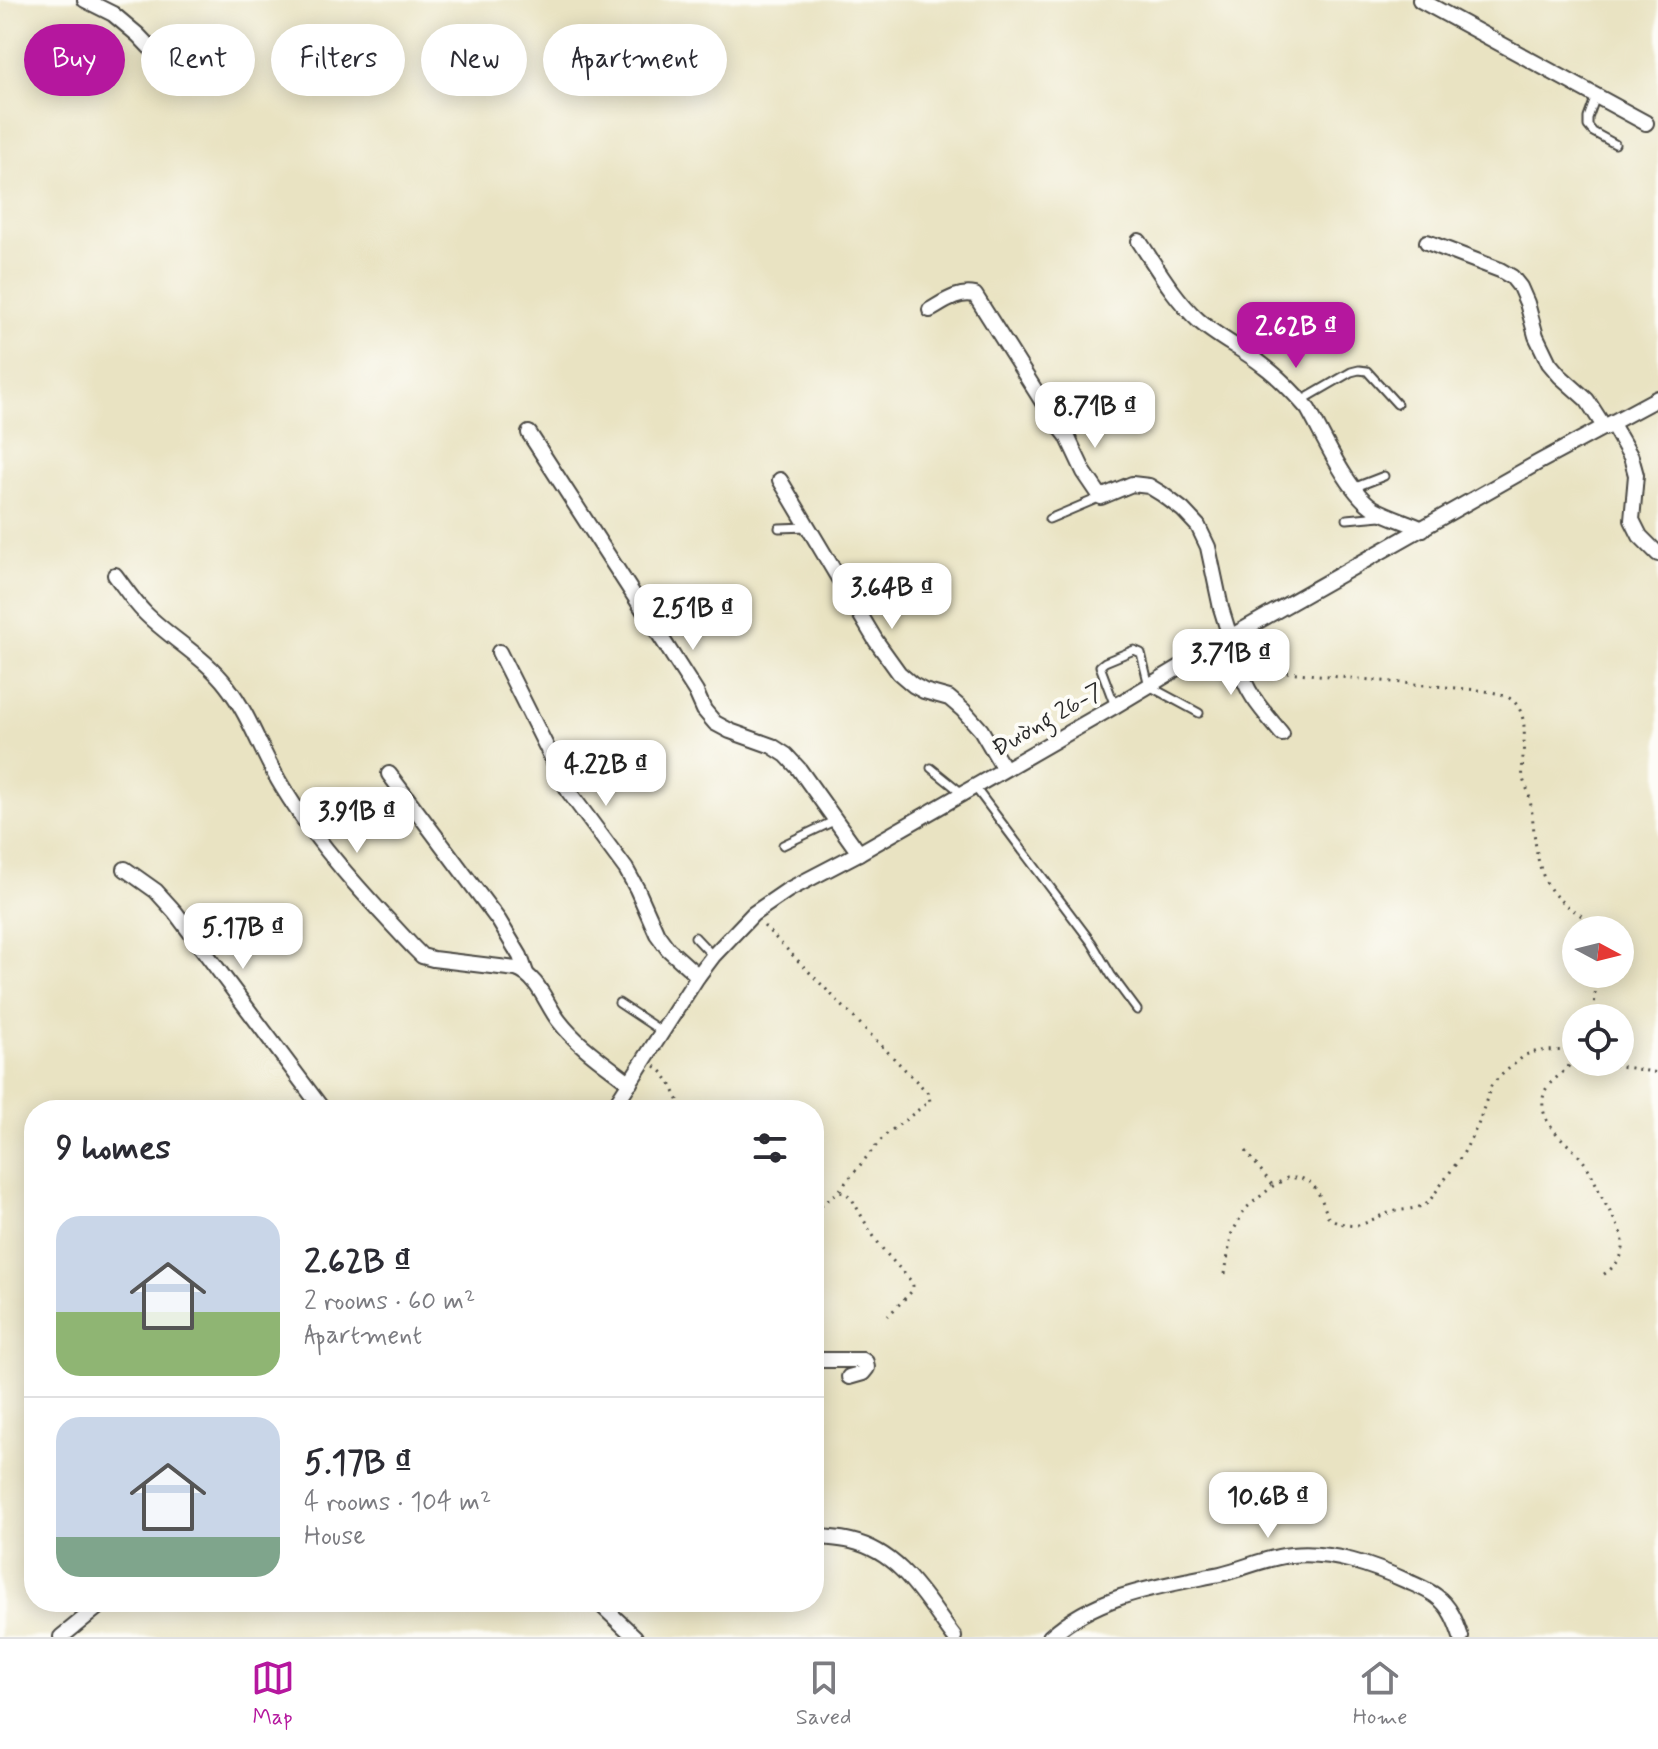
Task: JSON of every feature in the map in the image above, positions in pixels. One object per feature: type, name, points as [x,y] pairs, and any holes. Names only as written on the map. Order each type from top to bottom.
[{"type":"street","points":[[85,0],[113,14],[141,39]]},
{"type":"street","points":[[1420,0],[1646,123]]},
{"type":"street","points":[[1139,241],[1188,310],[1266,367],[1308,409],[1353,488],[1364,500],[1376,509],[1423,529]]},
{"type":"street","points":[[1427,242],[1500,270],[1512,277],[1520,287],[1536,336],[1549,363],[1587,400],[1631,457],[1636,475],[1632,520],[1640,536],[1658,554]]},
{"type":"street","points":[[930,310],[958,295],[975,295],[1067,436],[1084,472],[1101,497],[1132,484],[1149,486],[1198,526],[1208,547],[1221,608],[1240,667],[1251,694],[1282,734]]},
{"type":"street","name":"Đường 26-7","points":[[619,1100],[713,956],[753,914],[788,890],[859,853],[1539,462],[1658,398]]},
{"type":"street","points":[[529,433],[696,692],[704,710],[715,723],[772,746],[786,755],[859,853]]},
{"type":"street","points":[[780,480],[876,641],[899,673],[913,685],[949,698],[963,710],[981,730],[1004,769]]},
{"type":"street","points":[[115,575],[145,613],[226,684],[283,788],[305,821],[365,896],[422,956],[526,973]]},
{"type":"street","points":[[499,652],[569,792],[626,869],[657,934],[668,949],[698,976]]},
{"type":"street","points":[[389,774],[499,921],[520,956],[526,973],[542,991],[559,1021],[576,1040],[630,1083]]},
{"type":"street","points":[[125,869],[156,891],[175,912],[316,1100]]},
{"type":"street","points":[[824,1360],[866,1362],[867,1368],[863,1373],[849,1377]]},
{"type":"street","points":[[824,1537],[853,1541],[888,1558],[923,1593],[954,1637]]},
{"type":"street","points":[[1050,1637],[1075,1617],[1133,1593],[1278,1557],[1308,1555],[1366,1564],[1436,1595],[1451,1612],[1461,1637]]},
{"type":"street","points":[[61,1637],[92,1612]]},
{"type":"street","points":[[609,1612],[635,1637]]},
{"type":"lane","points":[[1596,96],[1588,126],[1615,144]]},
{"type":"lane","points":[[1301,401],[1359,370],[1367,371],[1397,404]]},
{"type":"lane","points":[[1353,488],[1384,476]]},
{"type":"lane","points":[[1049,519],[1101,497]]},
{"type":"lane","points":[[1347,519],[1392,516]]},
{"type":"lane","points":[[779,528],[808,527]]},
{"type":"lane","points":[[1115,706],[1100,666],[1134,650],[1141,653],[1149,686],[1199,713]]},
{"type":"lane","points":[[931,768],[968,789],[1092,943],[1137,1010]]},
{"type":"lane","points":[[783,845],[836,820]]},
{"type":"lane","points":[[695,937],[713,956]]},
{"type":"lane","points":[[619,1003],[663,1033]]},
{"type":"path","points":[[1240,667],[1478,690],[1503,695],[1515,702],[1522,715],[1523,780],[1529,795],[1544,878],[1557,899],[1580,916]]},
{"type":"path","points":[[753,914],[928,1093],[930,1101],[884,1136],[838,1192],[824,1203]]},
{"type":"path","points":[[1225,1274],[1231,1235],[1245,1209],[1287,1178],[1301,1178],[1312,1183],[1328,1217],[1341,1225],[1367,1224],[1379,1217],[1428,1203],[1463,1154],[1478,1125],[1491,1086],[1525,1055],[1562,1050]]},
{"type":"path","points":[[646,1059],[663,1071],[679,1100]]},
{"type":"path","points":[[1634,1069],[1658,1073]]},
{"type":"path","points":[[1562,1072],[1544,1092],[1545,1116],[1594,1176],[1599,1193],[1623,1237],[1622,1256],[1614,1268],[1603,1275]]},
{"type":"path","points":[[1246,1151],[1273,1186]]},
{"type":"path","points":[[838,1192],[846,1193],[852,1199],[884,1251],[912,1282],[912,1291],[888,1316]]}]
